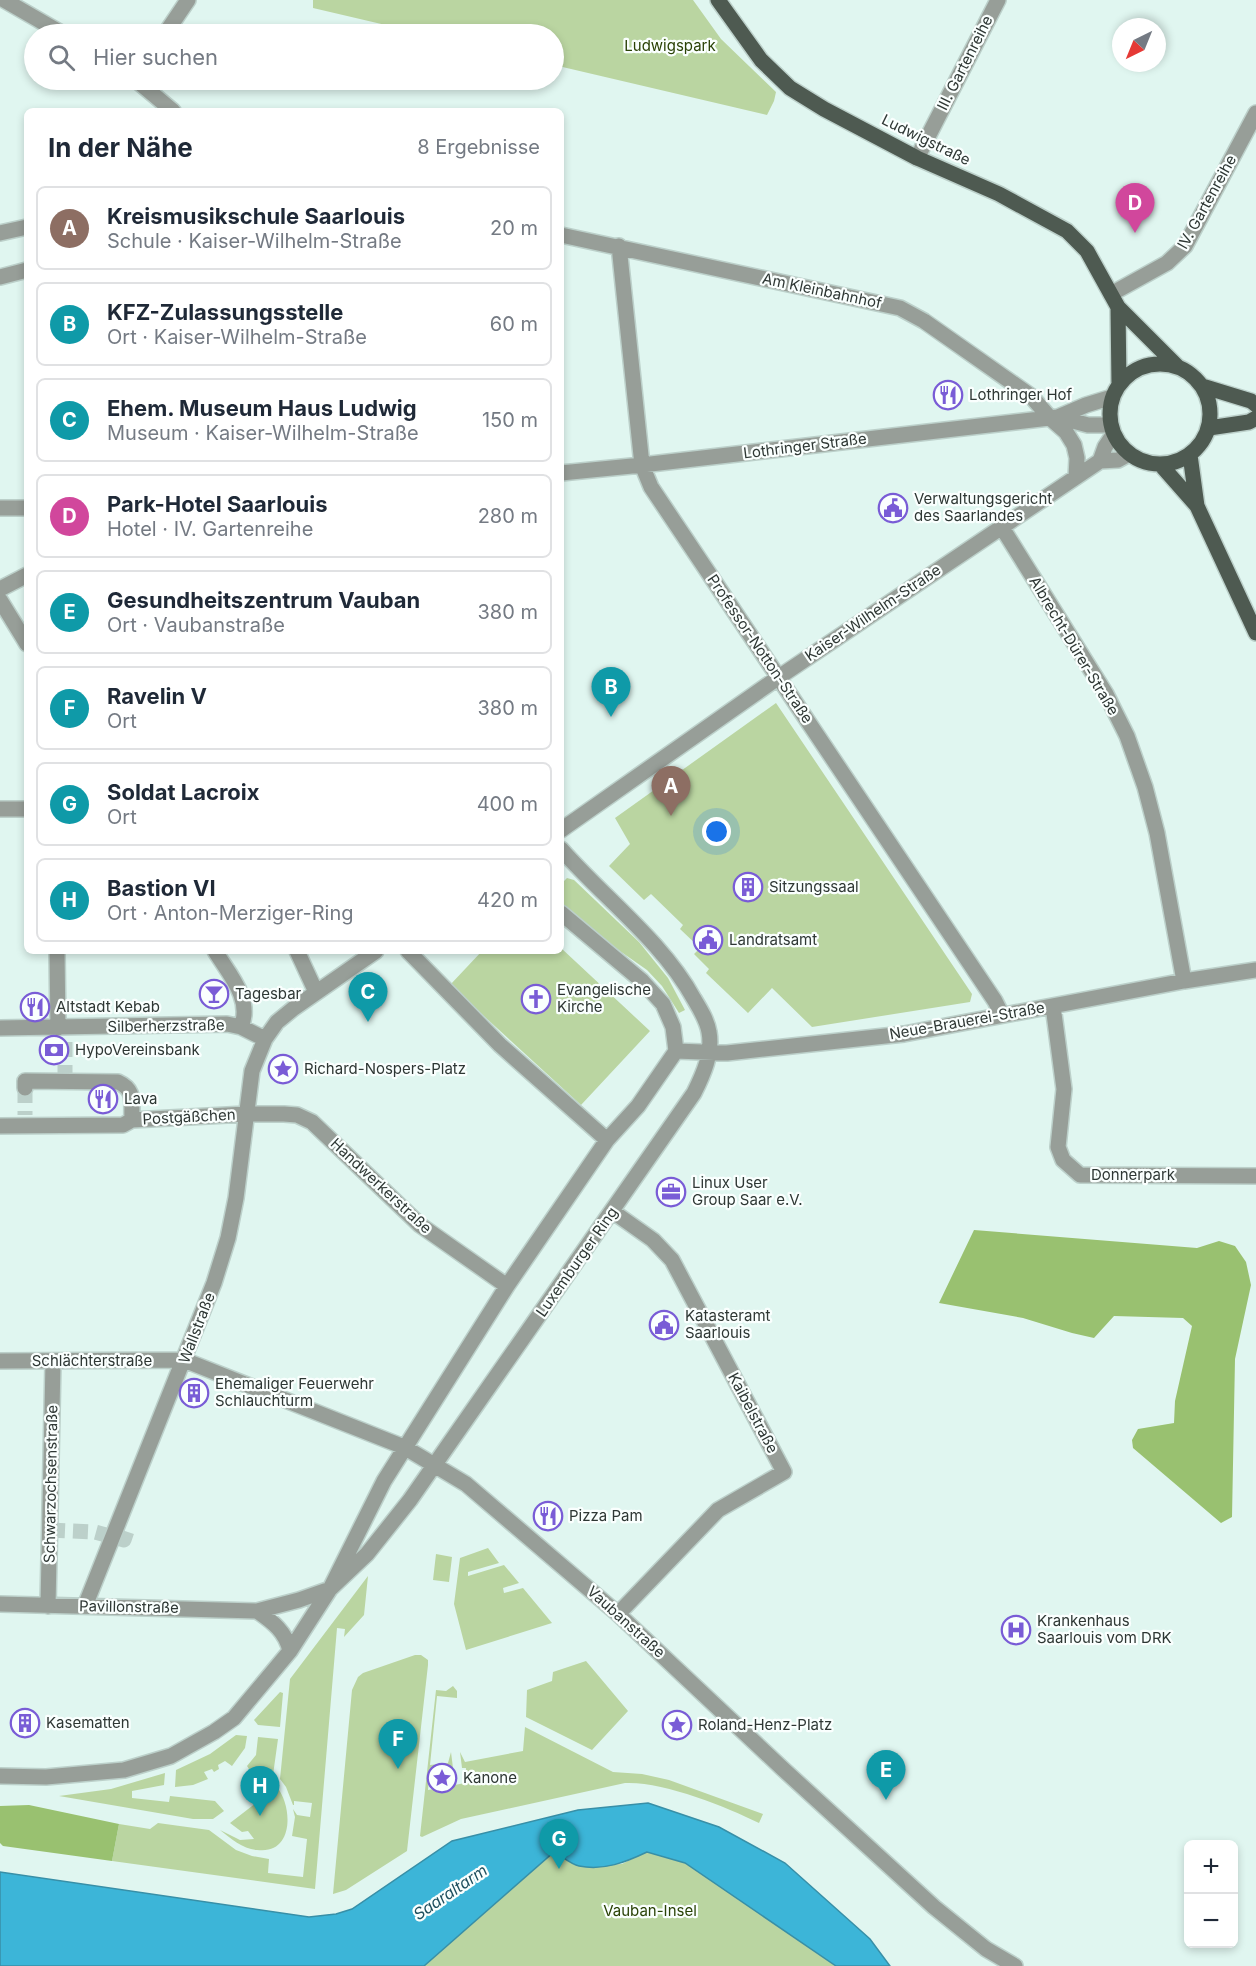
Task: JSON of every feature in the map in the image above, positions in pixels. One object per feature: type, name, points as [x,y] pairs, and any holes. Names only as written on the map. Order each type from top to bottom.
[{"type":"main road","name":"Ludwigstraße","points":[[718,0],[761,60],[790,88],[824,109],[917,158],[999,194],[1067,231],[1087,251],[1115,300],[1177,366]]},
{"type":"main road","name":"Ludwigstraße","points":[[1115,300],[1119,359],[1116,391]]},
{"type":"main road","points":[[1166,364],[1177,366],[1188,372],[1202,386],[1211,411],[1209,428],[1202,443],[1190,455],[1176,462],[1160,465],[1140,460],[1129,454],[1112,430],[1109,412],[1116,391],[1132,371],[1143,366],[1166,364]]},
{"type":"main road","points":[[1202,386],[1251,401],[1256,405]]},
{"type":"main road","points":[[1209,428],[1249,422],[1256,418]]},
{"type":"main road","points":[[1190,455],[1197,506],[1256,633]]},
{"type":"main road","points":[[1160,465],[1197,506]]},
{"type":"street","points":[[4,0],[46,24]]},
{"type":"street","points":[[172,24],[188,0]]},
{"type":"street","name":"III. Gartenreihe","points":[[917,158],[998,0]]},
{"type":"street","points":[[143,90],[154,108]]},
{"type":"street","points":[[147,90],[169,108]]},
{"type":"street","name":"IV. Gartenreihe","points":[[1115,300],[1167,263],[1185,246],[1256,113]]},
{"type":"street","points":[[0,233],[24,228]]},
{"type":"street","name":"Am Kleinbahnhof","points":[[564,236],[900,308],[924,321],[1031,396],[1054,417]]},
{"type":"street","name":"Professor-Notton-Straße","points":[[619,246],[642,465],[651,487],[989,991],[1002,1015]]},
{"type":"street","points":[[0,277],[24,271]]},
{"type":"street","name":"Lothringer Straße","points":[[564,473],[1054,417],[1116,391]]},
{"type":"street","points":[[1054,417],[1074,445],[1077,458],[1076,477]]},
{"type":"street","name":"Lothringer Straße","points":[[1054,417],[1112,430]]},
{"type":"street","name":"Kaiser-Wilhelm-Straße","points":[[1100,461],[1112,430]]},
{"type":"street","name":"Kaiser-Wilhelm-Straße","points":[[564,828],[779,676],[1001,526],[1100,461],[1118,460],[1129,454]]},
{"type":"street","points":[[0,508],[24,508]]},
{"type":"street","name":"Albrecht-Dürer-Straße","points":[[1001,526],[1106,694],[1127,736],[1145,787],[1157,833],[1184,981]]},
{"type":"street","points":[[0,589],[24,577]]},
{"type":"street","points":[[0,600],[24,639]]},
{"type":"street","points":[[0,809],[24,809]]},
{"type":"street","points":[[564,852],[682,977],[710,1033],[709,1053]]},
{"type":"street","points":[[0,1776],[46,1777],[124,1770],[171,1756],[234,1718],[290,1651],[330,1589],[367,1511],[404,1447],[507,1286],[607,1140],[638,1106],[676,1051],[673,1027],[663,1004],[642,981],[564,916]]},
{"type":"street","points":[[57,954],[63,1032]]},
{"type":"street","points":[[217,954],[242,995],[245,1007],[242,1027]]},
{"type":"street","points":[[298,954],[316,992]]},
{"type":"street","points":[[265,1039],[277,1022],[372,954]]},
{"type":"street","points":[[411,954],[500,1045],[607,1140]]},
{"type":"street","name":"Neue-Brauerei-Straße","points":[[676,1051],[709,1053],[904,1034],[1184,981],[1256,970]]},
{"type":"street","name":"Donnerpark","points":[[1053,1006],[1064,1089],[1058,1147],[1063,1160],[1080,1175],[1256,1176]]},
{"type":"street","name":"Silberherzstraße","points":[[0,1028],[63,1032],[227,1024],[242,1027],[265,1039]]},
{"type":"street","name":"Wallstraße","points":[[85,1606],[214,1283],[228,1238],[236,1198],[252,1071],[265,1039]]},
{"type":"street","name":"Luxemburger Ring","points":[[330,1589],[367,1554],[436,1465],[694,1093],[703,1075],[709,1053]]},
{"type":"street","name":"Postgäßchen","points":[[25,1088],[25,1081],[65,1078],[117,1082],[127,1086],[131,1094],[132,1120]]},
{"type":"street","name":"Postgäßchen","points":[[0,1126],[25,1120],[123,1125],[132,1120],[246,1114]]},
{"type":"street","name":"Handwerkerstraße","points":[[246,1114],[297,1115],[312,1122],[420,1225],[507,1286]]},
{"type":"street","name":"Kaibelstraße","points":[[612,1210],[653,1240],[672,1260],[784,1472],[718,1510],[618,1614]]},
{"type":"street","name":"Schlächterstraße","points":[[0,1361],[184,1360]]},
{"type":"street","name":"Vaubanstraße","points":[[184,1360],[404,1447],[466,1484],[618,1614],[934,1907],[986,1949],[1015,1966]]},
{"type":"street","name":"Schwarzochsenstraße","points":[[48,1606],[53,1362]]},
{"type":"street","name":"Pavillonstraße","points":[[0,1604],[258,1611],[330,1589]]},
{"type":"street","points":[[258,1611],[276,1624],[288,1641],[290,1651]]},
{"type":"green space","name":"Ludwigspark","points":[[313,0],[693,0],[721,39],[776,92],[767,115],[564,67],[564,24],[381,24],[313,8]]},
{"type":"green space","points":[[776,703],[972,994],[970,1002],[812,1027],[772,988],[748,1013],[706,973],[709,969],[694,954],[700,948],[680,929],[683,925],[651,894],[644,900],[609,866],[630,844],[615,818]]},
{"type":"green space","points":[[567,878],[574,880],[639,942],[668,978],[685,1010],[679,1013],[662,986],[647,970],[597,935],[564,907],[564,881]]},
{"type":"green space","points":[[564,951],[650,1031],[581,1105],[450,985],[479,954],[564,954]]},
{"type":"green space","points":[[974,1230],[1197,1248],[1219,1241],[1235,1246],[1246,1262],[1251,1285],[1235,1359],[1232,1517],[1221,1523],[1133,1448],[1132,1440],[1138,1429],[1174,1423],[1175,1401],[1192,1326],[1183,1318],[1114,1316],[1094,1338],[1023,1318],[939,1303]]},
{"type":"green space","points":[[488,1548],[499,1563],[468,1572],[468,1576],[504,1565],[519,1583],[503,1588],[504,1593],[523,1588],[552,1623],[466,1650],[454,1604],[460,1558]]},
{"type":"green space","points":[[436,1554],[452,1557],[449,1582],[433,1580]]},
{"type":"green space","points":[[368,1576],[364,1615],[344,1637],[345,1629],[337,1628],[315,1889],[112,1861],[119,1824],[150,1829],[158,1823],[209,1830],[236,1850],[269,1859],[268,1873],[303,1877],[307,1839],[292,1836],[295,1817],[293,1809],[297,1815],[310,1817],[312,1803],[294,1801],[293,1805],[280,1779],[290,1679]]},
{"type":"green space","points":[[421,1655],[428,1660],[428,1665],[407,1851],[346,1890],[333,1894],[352,1690],[358,1677],[363,1673]]},
{"type":"green space","points":[[586,1661],[628,1711],[592,1750],[526,1717],[527,1690],[552,1681],[553,1672]]},
{"type":"green space","points":[[453,1686],[457,1691],[457,1698],[437,1696],[430,1765],[448,1763],[451,1752],[453,1768],[430,1771],[428,1790],[465,1783],[466,1768],[462,1768],[460,1752],[465,1762],[523,1751],[525,1727],[613,1772],[642,1774],[669,1780],[763,1814],[759,1823],[729,1809],[675,1790],[640,1783],[625,1783],[461,1819],[422,1837],[420,1836],[436,1690],[446,1691]]},
{"type":"green space","points":[[280,1692],[283,1693],[280,1727],[258,1725],[254,1720]]},
{"type":"green space","points":[[236,1735],[247,1736],[245,1748],[232,1766],[225,1761],[218,1765],[219,1769],[214,1772],[212,1769],[204,1772],[208,1779],[193,1785],[175,1787],[176,1770],[210,1754]]},
{"type":"green space","points":[[258,1737],[278,1739],[273,1775],[267,1781],[253,1775],[247,1766],[256,1755]]},
{"type":"green space","points":[[165,1773],[164,1785],[132,1791],[132,1798],[169,1802],[170,1796],[215,1801],[224,1811],[213,1819],[193,1819],[59,1796],[111,1789]]},
{"type":"green space","points":[[277,1787],[286,1806],[287,1817],[284,1838],[278,1845],[269,1850],[247,1848],[220,1830],[240,1840],[254,1839],[248,1831],[242,1832],[230,1823]]},
{"type":"green space","points":[[29,1805],[119,1824],[112,1861],[3,1846],[0,1843],[0,1806]]},
{"type":"green space","name":"Vauban-Insel","points":[[647,1851],[685,1863],[836,1966],[424,1966],[554,1852],[577,1866],[622,1864]]},
{"type":"water","name":"Saaraltarm","points":[[648,1803],[719,1827],[785,1863],[870,1939],[890,1966],[836,1966],[685,1863],[647,1852],[614,1865],[588,1867],[569,1862],[554,1852],[424,1966],[0,1966],[0,1872],[309,1917],[336,1914],[352,1909],[452,1841],[578,1810]]},
{"type":"tunnel","points":[[65,1042],[65,1075]]},
{"type":"tunnel","points":[[25,1088],[25,1115]]},
{"type":"tunnel","points":[[50,1530],[95,1532],[124,1540],[127,1531]]},
{"type":"place","name":"Park-Hotel Saarlouis","points":[[1135,233]]},
{"type":"place","name":"Lothringer Hof","points":[[948,395]]},
{"type":"place","name":"Verwaltungsgericht des Saarlandes","points":[[893,508]]},
{"type":"place","name":"KFZ-Zulassungsstelle","points":[[611,717]]},
{"type":"place","name":"Kreismusikschule Saarlouis","points":[[671,816]]},
{"type":"place","name":"Sitzungssaal","points":[[748,887]]},
{"type":"place","name":"Landratsamt","points":[[708,940]]},
{"type":"place","name":"Tagesbar","points":[[214,994]]},
{"type":"place","name":"Evangelische Kirche","points":[[536,999]]},
{"type":"place","name":"Altstadt Kebab","points":[[35,1007]]},
{"type":"place","name":"Ehem. Museum Haus Ludwig","points":[[368,1022]]},
{"type":"place","name":"HypoVereinsbank","points":[[54,1050]]},
{"type":"place","name":"Richard-Nospers-Platz","points":[[283,1069]]},
{"type":"place","name":"Lava","points":[[103,1099]]},
{"type":"place","name":"Linux User Group Saar e.V.","points":[[671,1192]]},
{"type":"place","name":"Katasteramt Saarlouis","points":[[664,1325]]},
{"type":"place","name":"Ehemaliger Feuerwehr Schlauchturm","points":[[194,1393]]},
{"type":"place","name":"Pizza Pam","points":[[548,1516]]},
{"type":"place","name":"Krankenhaus Saarlouis vom DRK","points":[[1016,1630]]},
{"type":"place","name":"Kasematten","points":[[25,1723]]},
{"type":"place","name":"Roland-Henz-Platz","points":[[677,1725]]},
{"type":"place","name":"Ravelin V","points":[[398,1769]]},
{"type":"place","name":"Kanone","points":[[442,1778]]},
{"type":"place","name":"Gesundheitszentrum Vauban","points":[[886,1800]]},
{"type":"place","name":"Bastion VI","points":[[260,1816]]},
{"type":"place","name":"Soldat Lacroix","points":[[559,1869]]}]
